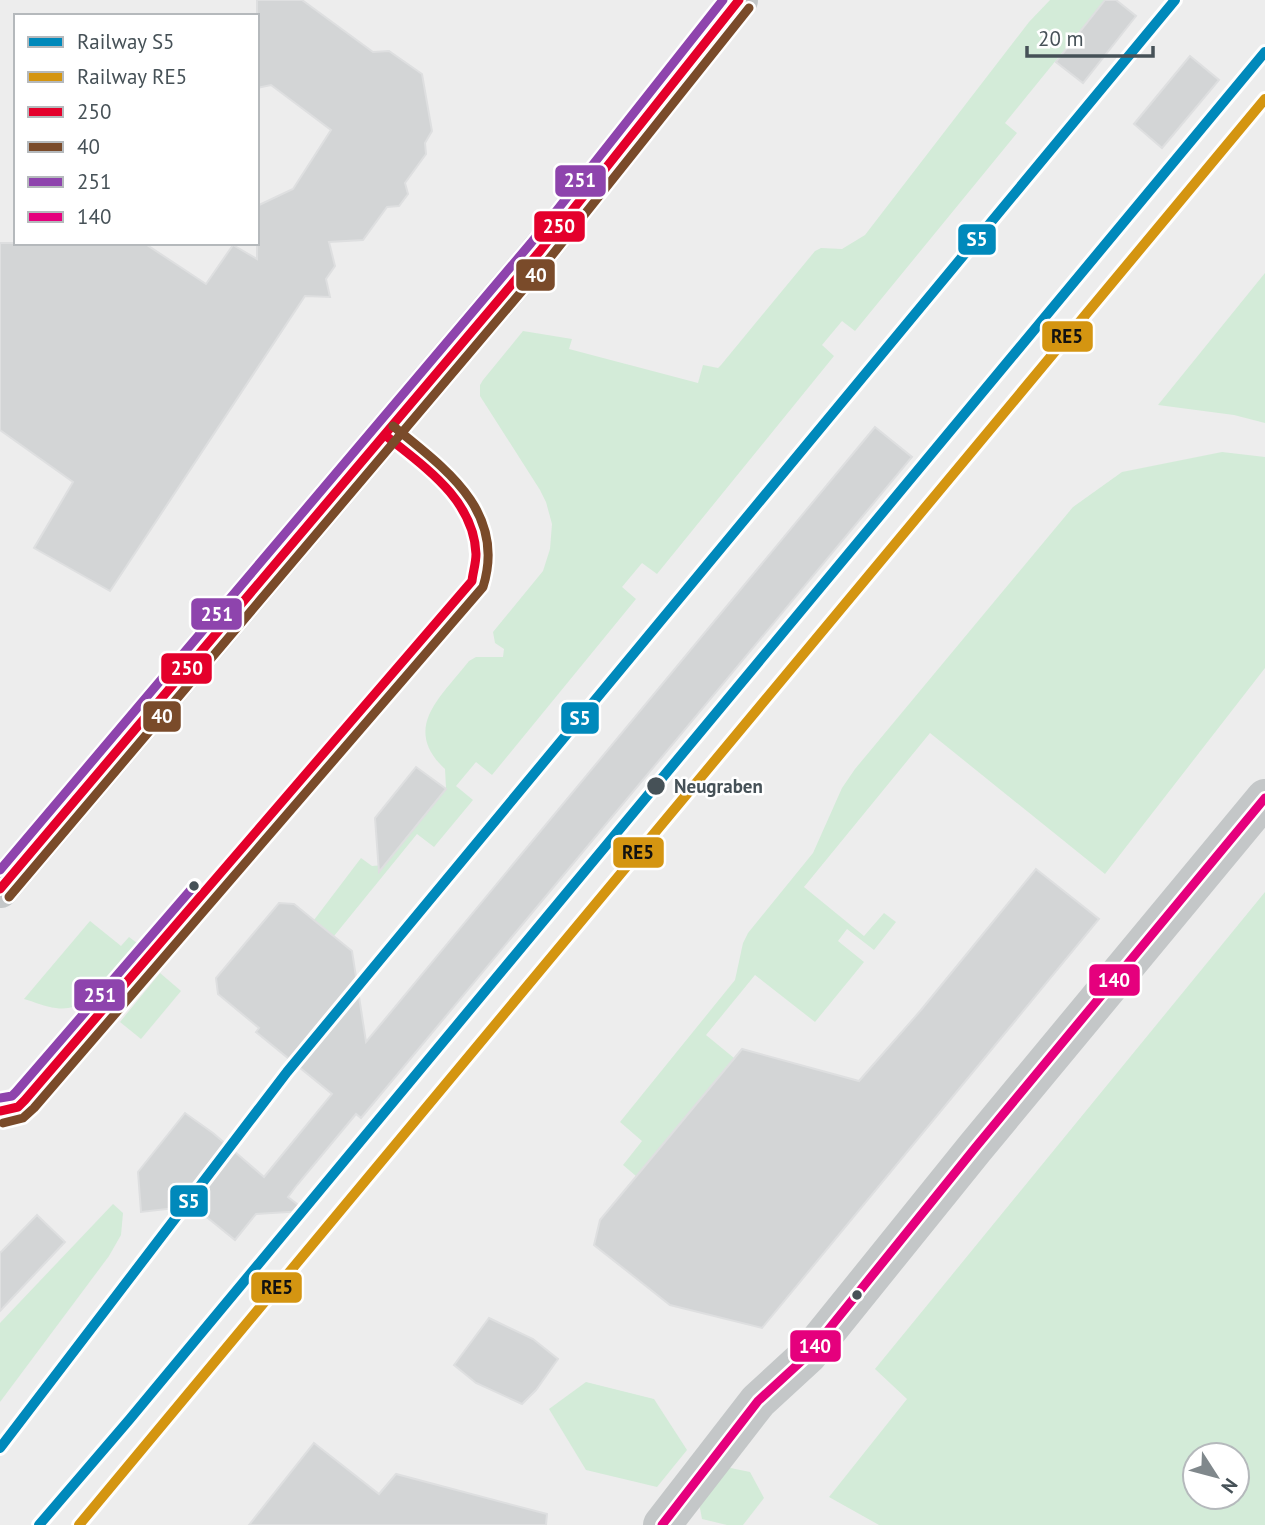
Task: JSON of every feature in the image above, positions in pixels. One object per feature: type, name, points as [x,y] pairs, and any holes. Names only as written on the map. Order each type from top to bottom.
[{"type":"street","points":[[0,889],[541,251],[739,0]]},
{"type":"street","points":[[662,1525],[758,1401],[808,1355],[975,1148],[1265,798]]},
{"type":"green space","points":[[1050,0],[1105,0],[1005,123],[1017,133],[855,331],[842,321],[822,345],[834,356],[657,574],[642,563],[622,587],[636,599],[492,775],[476,762],[456,786],[473,800],[434,847],[417,834],[334,936],[314,920],[361,858],[372,866],[384,865],[446,788],[445,769],[432,754],[426,740],[430,713],[469,661],[476,657],[503,657],[504,649],[495,643],[493,632],[543,571],[550,549],[552,524],[546,502],[480,396],[483,380],[523,331],[572,339],[569,349],[698,383],[703,365],[718,368],[721,365],[815,251],[821,248],[842,249],[865,235],[1029,22]]},
{"type":"green space","points":[[1265,273],[1265,423],[1234,415],[1158,405]]},
{"type":"green space","points":[[1222,452],[1265,457],[1265,668],[1105,874],[930,733],[804,887],[864,936],[884,913],[896,922],[874,950],[847,929],[838,941],[864,962],[815,1022],[755,975],[706,1035],[734,1058],[636,1176],[623,1165],[642,1141],[620,1122],[735,980],[743,943],[748,933],[813,853],[842,788],[855,769],[1073,507],[1122,472]]},
{"type":"green space","points":[[1265,892],[1265,1525],[879,1525],[829,1497],[907,1399],[875,1369]]},
{"type":"green space","points":[[90,921],[121,946],[129,937],[137,943],[113,976],[81,1004],[69,1008],[52,1007],[24,999]]},
{"type":"green space","points":[[160,973],[181,991],[141,1039],[120,1022]]},
{"type":"green space","points":[[113,1204],[123,1213],[121,1235],[109,1256],[0,1402],[0,1323]]},
{"type":"green space","points":[[586,1382],[654,1399],[687,1450],[657,1487],[586,1470],[549,1409]]},
{"type":"green space","points":[[721,1466],[750,1472],[764,1498],[743,1525],[727,1525],[702,1519],[698,1498]]},
{"type":"building","points":[[257,0],[302,0],[373,52],[389,51],[422,74],[432,131],[425,143],[426,154],[405,183],[408,194],[399,206],[387,207],[363,240],[329,242],[335,266],[326,279],[330,297],[305,296],[110,591],[34,548],[73,482],[0,430],[0,243],[147,245],[206,284],[233,245],[257,259],[259,205],[293,189],[331,130],[271,85],[259,88]]},
{"type":"building","points":[[1105,0],[1116,0],[1136,16],[1083,83],[1056,62]]},
{"type":"building","points":[[1190,56],[1219,80],[1162,148],[1134,124]]},
{"type":"building","points":[[875,427],[912,457],[361,1118],[356,1114],[297,1185],[288,1197],[306,1211],[256,1214],[235,1240],[193,1206],[141,1212],[138,1172],[185,1113],[264,1177],[332,1094],[256,1032],[259,1028],[218,994],[216,978],[279,903],[294,904],[352,951],[366,1042]]},
{"type":"building","points":[[416,767],[446,789],[379,872],[375,818]]},
{"type":"building","points":[[1036,869],[1099,919],[762,1328],[670,1305],[594,1245],[600,1220],[742,1049],[859,1081]]},
{"type":"building","points":[[37,1215],[65,1242],[0,1311],[0,1253]]},
{"type":"building","points":[[489,1318],[533,1339],[558,1359],[536,1390],[522,1404],[476,1383],[454,1365]]},
{"type":"building","points":[[314,1443],[379,1494],[396,1474],[547,1514],[546,1525],[249,1525]]},
{"type":"rail line","name":"S5","points":[[0,1448],[287,1072],[1175,0]]},
{"type":"rail line","name":"S5","points":[[39,1525],[1265,52]]},
{"type":"rail line","name":"RE5","points":[[79,1525],[1265,99]]},
{"type":"transit line","name":"251","points":[[0,870],[531,243],[723,0]]},
{"type":"transit line","name":"250","points":[[0,889],[540,251],[739,0]]},
{"type":"transit line","name":"40","points":[[9,897],[549,259],[749,8]]},
{"type":"transit line","name":"40","points":[[3,1123],[23,1118],[34,1108],[483,587],[488,560],[486,536],[479,514],[450,475],[393,426]]},
{"type":"transit line","name":"250","points":[[0,1111],[18,1107],[25,1100],[472,581],[476,554],[473,534],[456,500],[430,472],[385,435]]},
{"type":"transit line","name":"140","points":[[662,1525],[758,1401],[808,1355],[975,1148],[1265,798]]},
{"type":"transit line","name":"251","points":[[0,1098],[12,1096],[16,1092],[195,885]]},
{"type":"place","name":"Neugraben","points":[[656,786]]}]
